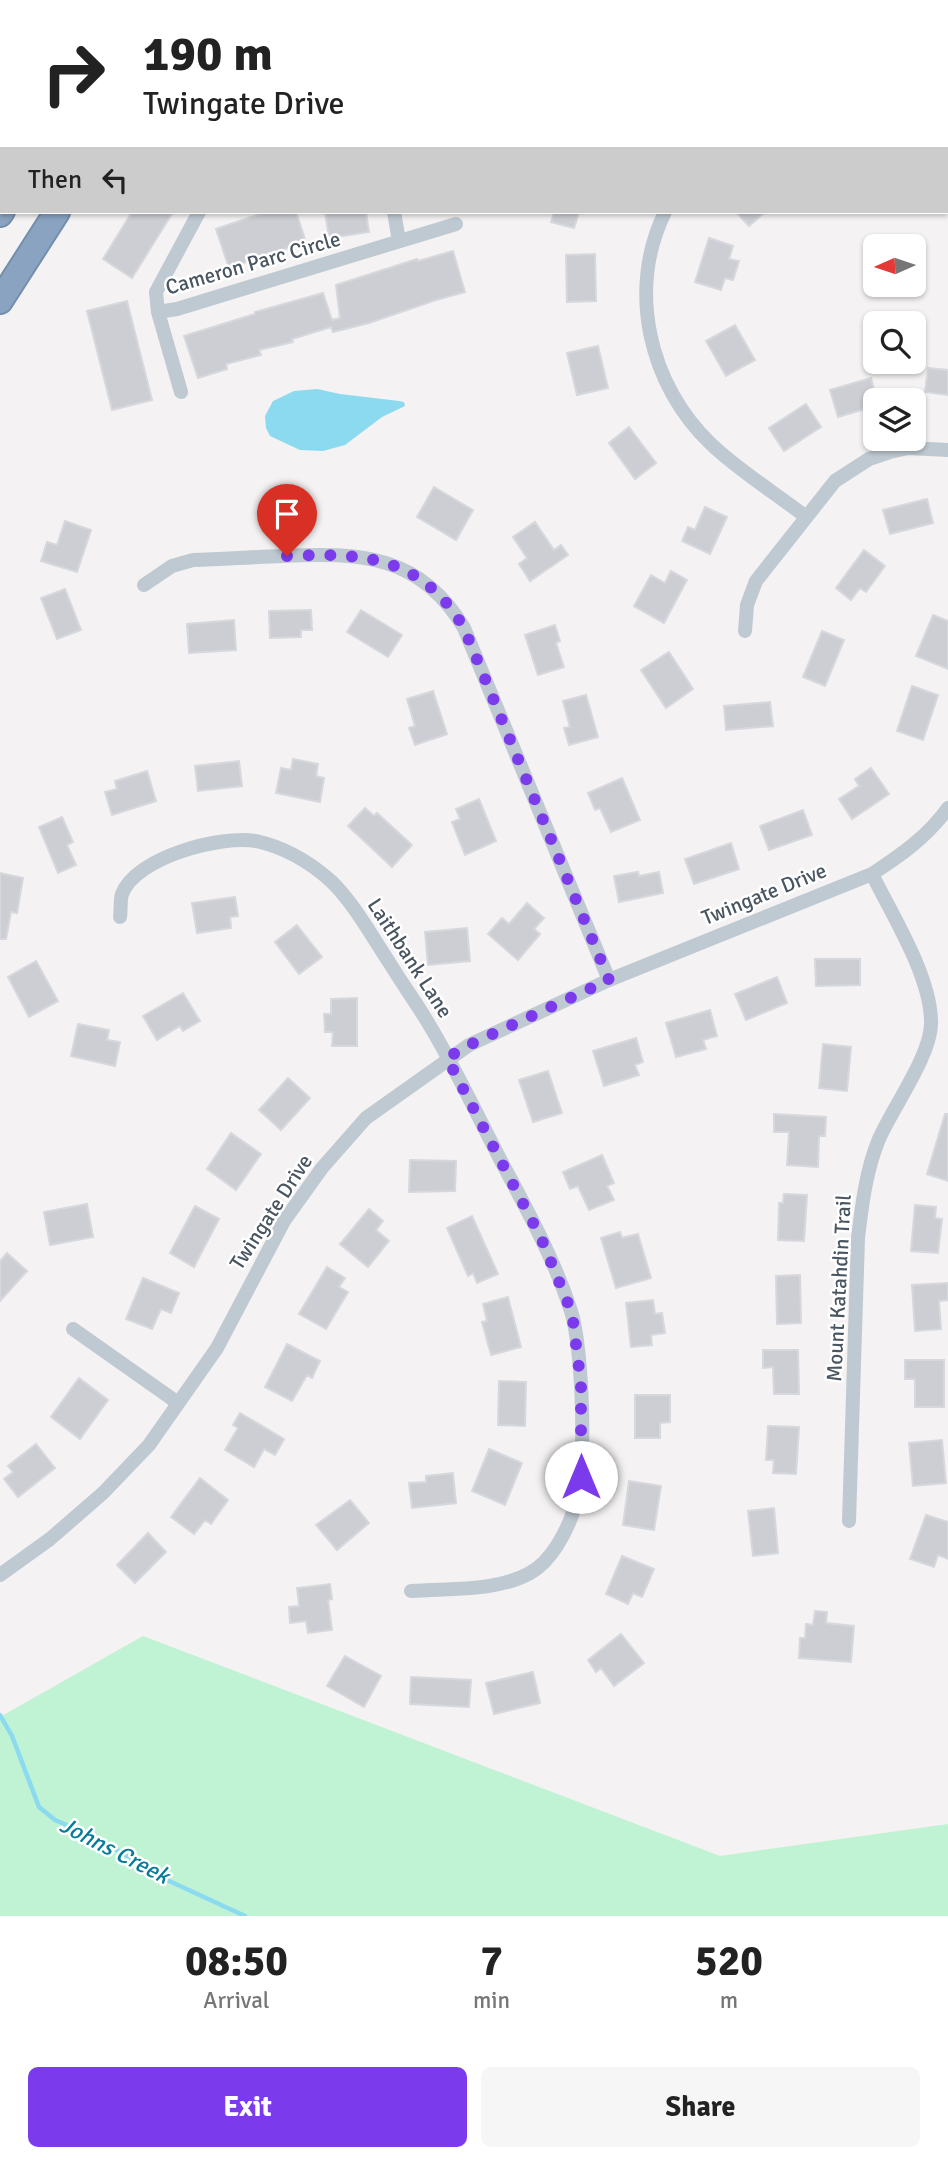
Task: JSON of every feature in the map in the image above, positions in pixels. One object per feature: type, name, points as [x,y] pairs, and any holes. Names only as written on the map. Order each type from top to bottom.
[{"type":"highway","points":[[0,301],[56,214]]},
{"type":"street","points":[[181,392],[158,312],[156,292],[198,214]]},
{"type":"street","points":[[394,214],[399,241]]},
{"type":"street","points":[[664,214],[649,264],[646,299],[649,334],[660,368],[682,411],[713,446],[805,516]]},
{"type":"street","name":"Cameron Parc Circle","points":[[158,312],[177,309],[456,224]]},
{"type":"street","points":[[744,631],[747,605],[756,581],[835,481],[869,459],[908,448],[948,450]]},
{"type":"street","points":[[144,585],[172,566],[193,560],[311,554],[361,556],[393,564],[415,574],[426,583],[453,609],[464,628],[609,980]]},
{"type":"street","name":"Twingate Drive","points":[[0,1576],[50,1539],[103,1493],[149,1445],[216,1348],[284,1222],[322,1168],[366,1118],[447,1058],[469,1045],[609,980],[872,874],[907,851],[936,824],[948,808]]},
{"type":"street","name":"Laithbank Lane","points":[[120,917],[122,893],[138,874],[162,859],[214,842],[257,841],[286,851],[310,864],[347,898],[427,1021],[541,1238],[572,1313],[581,1384],[581,1477],[575,1506],[553,1552],[531,1573],[499,1584],[411,1591]]},
{"type":"street","name":"Mount Katahdin Trail","points":[[849,1521],[858,1238],[863,1196],[877,1143],[925,1051],[931,1023],[929,1003],[919,969],[872,874]]},
{"type":"street","points":[[73,1329],[178,1403]]},
{"type":"green space","points":[[143,1636],[720,1856],[948,1824],[948,1916],[0,1916],[0,1717]]},
{"type":"water","points":[[317,389],[399,401],[404,402],[405,406],[382,417],[345,445],[323,451],[300,450],[270,436],[265,416],[273,401],[294,391]]},
{"type":"building","points":[[131,214],[172,214],[132,278],[103,259]]},
{"type":"building","points":[[260,214],[297,214],[306,242],[229,268],[216,229]]},
{"type":"building","points":[[325,214],[366,214],[369,232],[329,238]]},
{"type":"building","points":[[553,214],[578,214],[574,228],[551,222]]},
{"type":"building","points":[[738,214],[763,214],[749,226]]},
{"type":"building","points":[[709,238],[733,246],[729,259],[739,261],[733,280],[725,278],[721,290],[695,282]]},
{"type":"building","points":[[453,251],[465,292],[369,323],[333,332],[331,327],[292,339],[293,342],[259,350],[261,355],[226,364],[227,369],[198,378],[184,336],[323,293],[332,320],[340,318],[336,285],[417,259],[418,261]]},
{"type":"building","points":[[595,254],[596,301],[567,302],[566,255]]},
{"type":"building","points":[[127,301],[152,400],[112,410],[87,311]]},
{"type":"building","points":[[735,325],[755,360],[726,376],[706,341]]},
{"type":"building","points":[[598,346],[608,388],[577,395],[567,353]]},
{"type":"building","points":[[928,368],[948,370],[948,395],[926,392]]},
{"type":"building","points":[[871,378],[874,388],[863,388],[863,410],[838,417],[830,390]]},
{"type":"building","points":[[806,404],[821,427],[784,451],[769,428]]},
{"type":"building","points":[[629,427],[656,463],[635,479],[609,443]]},
{"type":"building","points":[[434,487],[473,510],[456,540],[417,517]]},
{"type":"building","points":[[927,499],[933,523],[890,534],[883,510]]},
{"type":"building","points":[[705,507],[727,517],[710,554],[682,541],[688,527],[695,530]]},
{"type":"building","points":[[65,521],[91,530],[77,572],[41,561],[47,542],[57,545]]},
{"type":"building","points":[[535,522],[554,550],[561,545],[568,555],[530,581],[519,564],[527,558],[513,537]]},
{"type":"building","points":[[864,550],[885,566],[866,592],[860,588],[851,600],[836,588]]},
{"type":"building","points":[[671,571],[687,580],[664,623],[634,606],[651,575],[665,583]]},
{"type":"building","points":[[65,589],[81,630],[57,639],[41,598]]},
{"type":"building","points":[[311,610],[312,630],[301,630],[301,637],[270,638],[269,611]]},
{"type":"building","points":[[361,610],[402,635],[388,657],[347,632]]},
{"type":"building","points":[[933,615],[948,621],[948,669],[916,656]]},
{"type":"building","points":[[234,620],[236,650],[189,653],[187,624]]},
{"type":"building","points":[[555,625],[560,641],[556,643],[564,667],[538,675],[525,635]]},
{"type":"building","points":[[822,631],[844,640],[825,686],[803,677]]},
{"type":"building","points":[[669,652],[693,689],[666,708],[641,670]]},
{"type":"building","points":[[912,686],[938,695],[923,740],[897,731]]},
{"type":"building","points":[[433,691],[447,734],[415,745],[409,728],[415,726],[407,699]]},
{"type":"building","points":[[586,695],[598,737],[569,745],[564,728],[570,727],[563,701]]},
{"type":"building","points":[[770,702],[773,726],[726,730],[724,706]]},
{"type":"building","points":[[293,759],[318,764],[316,776],[324,778],[320,802],[276,793],[281,768],[291,770]]},
{"type":"building","points":[[239,761],[242,786],[198,791],[195,766]]},
{"type":"building","points":[[871,768],[889,794],[852,819],[839,799],[859,786],[855,779]]},
{"type":"building","points":[[147,771],[156,801],[112,815],[105,792],[117,789],[115,781]]},
{"type":"building","points":[[622,778],[640,820],[611,832],[600,808],[595,810],[588,793]]},
{"type":"building","points":[[479,799],[496,841],[465,855],[452,822],[460,819],[456,809]]},
{"type":"building","points":[[365,808],[374,816],[377,813],[412,845],[392,867],[348,826]]},
{"type":"building","points":[[803,810],[812,835],[769,850],[760,826]]},
{"type":"building","points":[[62,817],[73,842],[67,845],[76,865],[58,873],[39,827]]},
{"type":"building","points":[[731,843],[739,869],[694,884],[685,859]]},
{"type":"building","points":[[638,872],[639,876],[659,872],[663,893],[619,902],[614,876]]},
{"type":"building","points":[[0,873],[23,878],[17,913],[11,912],[6,939],[0,939]]},
{"type":"building","points":[[235,897],[238,916],[230,917],[231,928],[197,933],[192,903]]},
{"type":"building","points":[[527,903],[544,918],[534,929],[540,934],[518,960],[488,934],[502,918],[509,924]]},
{"type":"building","points":[[297,925],[322,957],[299,974],[275,942]]},
{"type":"building","points":[[467,928],[470,961],[428,965],[425,932]]},
{"type":"building","points":[[815,959],[860,959],[860,985],[816,986]]},
{"type":"building","points":[[36,961],[58,1001],[29,1017],[8,977]]},
{"type":"building","points":[[777,977],[787,1003],[746,1020],[735,994]]},
{"type":"building","points":[[183,993],[200,1021],[183,1031],[180,1026],[157,1040],[143,1016]]},
{"type":"building","points":[[357,998],[357,1046],[332,1046],[333,1032],[325,1032],[324,1014],[331,1014],[331,999]]},
{"type":"building","points":[[710,1010],[717,1036],[703,1040],[706,1049],[676,1057],[666,1023]]},
{"type":"building","points":[[78,1024],[109,1030],[107,1040],[120,1042],[115,1066],[71,1056]]},
{"type":"building","points":[[636,1038],[643,1062],[635,1065],[639,1075],[604,1086],[593,1051]]},
{"type":"building","points":[[823,1044],[851,1047],[847,1091],[819,1088]]},
{"type":"building","points":[[548,1071],[562,1113],[533,1122],[519,1080]]},
{"type":"building","points":[[288,1078],[310,1098],[281,1130],[259,1110]]},
{"type":"building","points":[[774,1114],[826,1117],[825,1136],[819,1136],[818,1167],[787,1165],[789,1132],[774,1132]]},
{"type":"building","points":[[945,1114],[948,1114],[948,1181],[927,1174]]},
{"type":"building","points":[[231,1133],[261,1154],[236,1190],[207,1169]]},
{"type":"building","points":[[602,1155],[614,1183],[607,1186],[614,1200],[589,1210],[578,1186],[570,1189],[563,1172]]},
{"type":"building","points":[[410,1160],[456,1161],[455,1191],[409,1192]]},
{"type":"building","points":[[784,1194],[807,1195],[804,1241],[778,1240],[779,1203],[783,1203]]},
{"type":"building","points":[[87,1204],[93,1237],[50,1245],[44,1212]]},
{"type":"building","points":[[915,1205],[936,1207],[935,1218],[942,1219],[938,1253],[911,1251]]},
{"type":"building","points":[[195,1206],[219,1219],[194,1267],[170,1253]]},
{"type":"building","points":[[369,1209],[383,1221],[376,1230],[389,1241],[368,1267],[340,1244]]},
{"type":"building","points":[[472,1216],[498,1274],[477,1283],[473,1273],[468,1276],[447,1228]]},
{"type":"building","points":[[620,1232],[622,1238],[638,1234],[651,1278],[616,1288],[601,1238]]},
{"type":"building","points":[[7,1253],[27,1271],[0,1301],[0,1261]]},
{"type":"building","points":[[327,1267],[345,1278],[339,1287],[348,1292],[326,1329],[299,1314]]},
{"type":"building","points":[[800,1275],[801,1323],[777,1324],[776,1276]]},
{"type":"building","points":[[143,1278],[179,1293],[171,1313],[161,1309],[152,1329],[126,1319]]},
{"type":"building","points":[[948,1283],[948,1300],[939,1301],[941,1329],[915,1331],[912,1285]]},
{"type":"building","points":[[508,1297],[521,1347],[491,1355],[482,1322],[487,1321],[483,1304]]},
{"type":"building","points":[[653,1300],[655,1314],[662,1313],[665,1333],[651,1335],[652,1345],[631,1347],[626,1303]]},
{"type":"building","points":[[287,1344],[320,1361],[312,1378],[307,1375],[292,1401],[265,1387]]},
{"type":"building","points":[[763,1350],[798,1350],[799,1394],[774,1394],[773,1367],[763,1368]]},
{"type":"building","points":[[905,1360],[944,1360],[944,1407],[915,1407],[915,1379],[905,1379]]},
{"type":"building","points":[[79,1378],[108,1400],[80,1439],[51,1417]]},
{"type":"building","points":[[499,1381],[526,1382],[525,1426],[498,1425]]},
{"type":"building","points":[[635,1395],[670,1395],[670,1422],[660,1423],[660,1438],[635,1438]]},
{"type":"building","points":[[240,1413],[284,1439],[275,1455],[264,1449],[254,1467],[225,1450],[238,1428],[233,1425]]},
{"type":"building","points":[[768,1426],[799,1427],[796,1474],[773,1473],[774,1460],[766,1460]]},
{"type":"building","points":[[942,1440],[946,1483],[913,1486],[909,1443]]},
{"type":"building","points":[[36,1444],[55,1468],[18,1497],[4,1479],[13,1472],[8,1466]]},
{"type":"building","points":[[489,1449],[522,1463],[505,1505],[472,1491]]},
{"type":"building","points":[[453,1473],[456,1503],[412,1508],[409,1483],[426,1482],[426,1476]]},
{"type":"building","points":[[200,1478],[228,1500],[211,1524],[205,1520],[194,1534],[171,1517]]},
{"type":"building","points":[[629,1481],[661,1486],[654,1530],[623,1525]]},
{"type":"building","points":[[350,1500],[369,1523],[337,1550],[316,1525]]},
{"type":"building","points":[[774,1508],[778,1553],[753,1556],[748,1511]]},
{"type":"building","points":[[926,1515],[948,1522],[948,1559],[938,1555],[934,1567],[910,1559]]},
{"type":"building","points":[[148,1533],[166,1552],[135,1583],[117,1565]]},
{"type":"building","points":[[622,1556],[654,1569],[642,1597],[633,1593],[628,1604],[606,1594]]},
{"type":"building","points":[[330,1584],[332,1599],[328,1600],[332,1630],[308,1633],[306,1621],[290,1623],[289,1607],[299,1606],[297,1588]]},
{"type":"building","points":[[815,1611],[827,1612],[826,1623],[854,1626],[851,1662],[799,1658],[800,1638],[805,1638],[806,1624],[813,1625]]},
{"type":"building","points":[[621,1634],[644,1663],[614,1686],[601,1668],[596,1672],[588,1660]]},
{"type":"building","points":[[345,1656],[381,1676],[364,1707],[327,1686]]},
{"type":"building","points":[[533,1672],[540,1703],[494,1714],[486,1683]]},
{"type":"building","points":[[411,1677],[471,1680],[469,1707],[410,1704]]},
{"type":"waterway","name":"Johns Creek","points":[[0,1715],[12,1736],[39,1807],[55,1820],[97,1838],[167,1880],[245,1916]]},
{"type":"route","points":[[287,556],[361,556],[393,564],[415,574],[453,609],[464,628],[609,980],[469,1045],[447,1058],[541,1238],[572,1313],[581,1384],[581,1477]]}]
